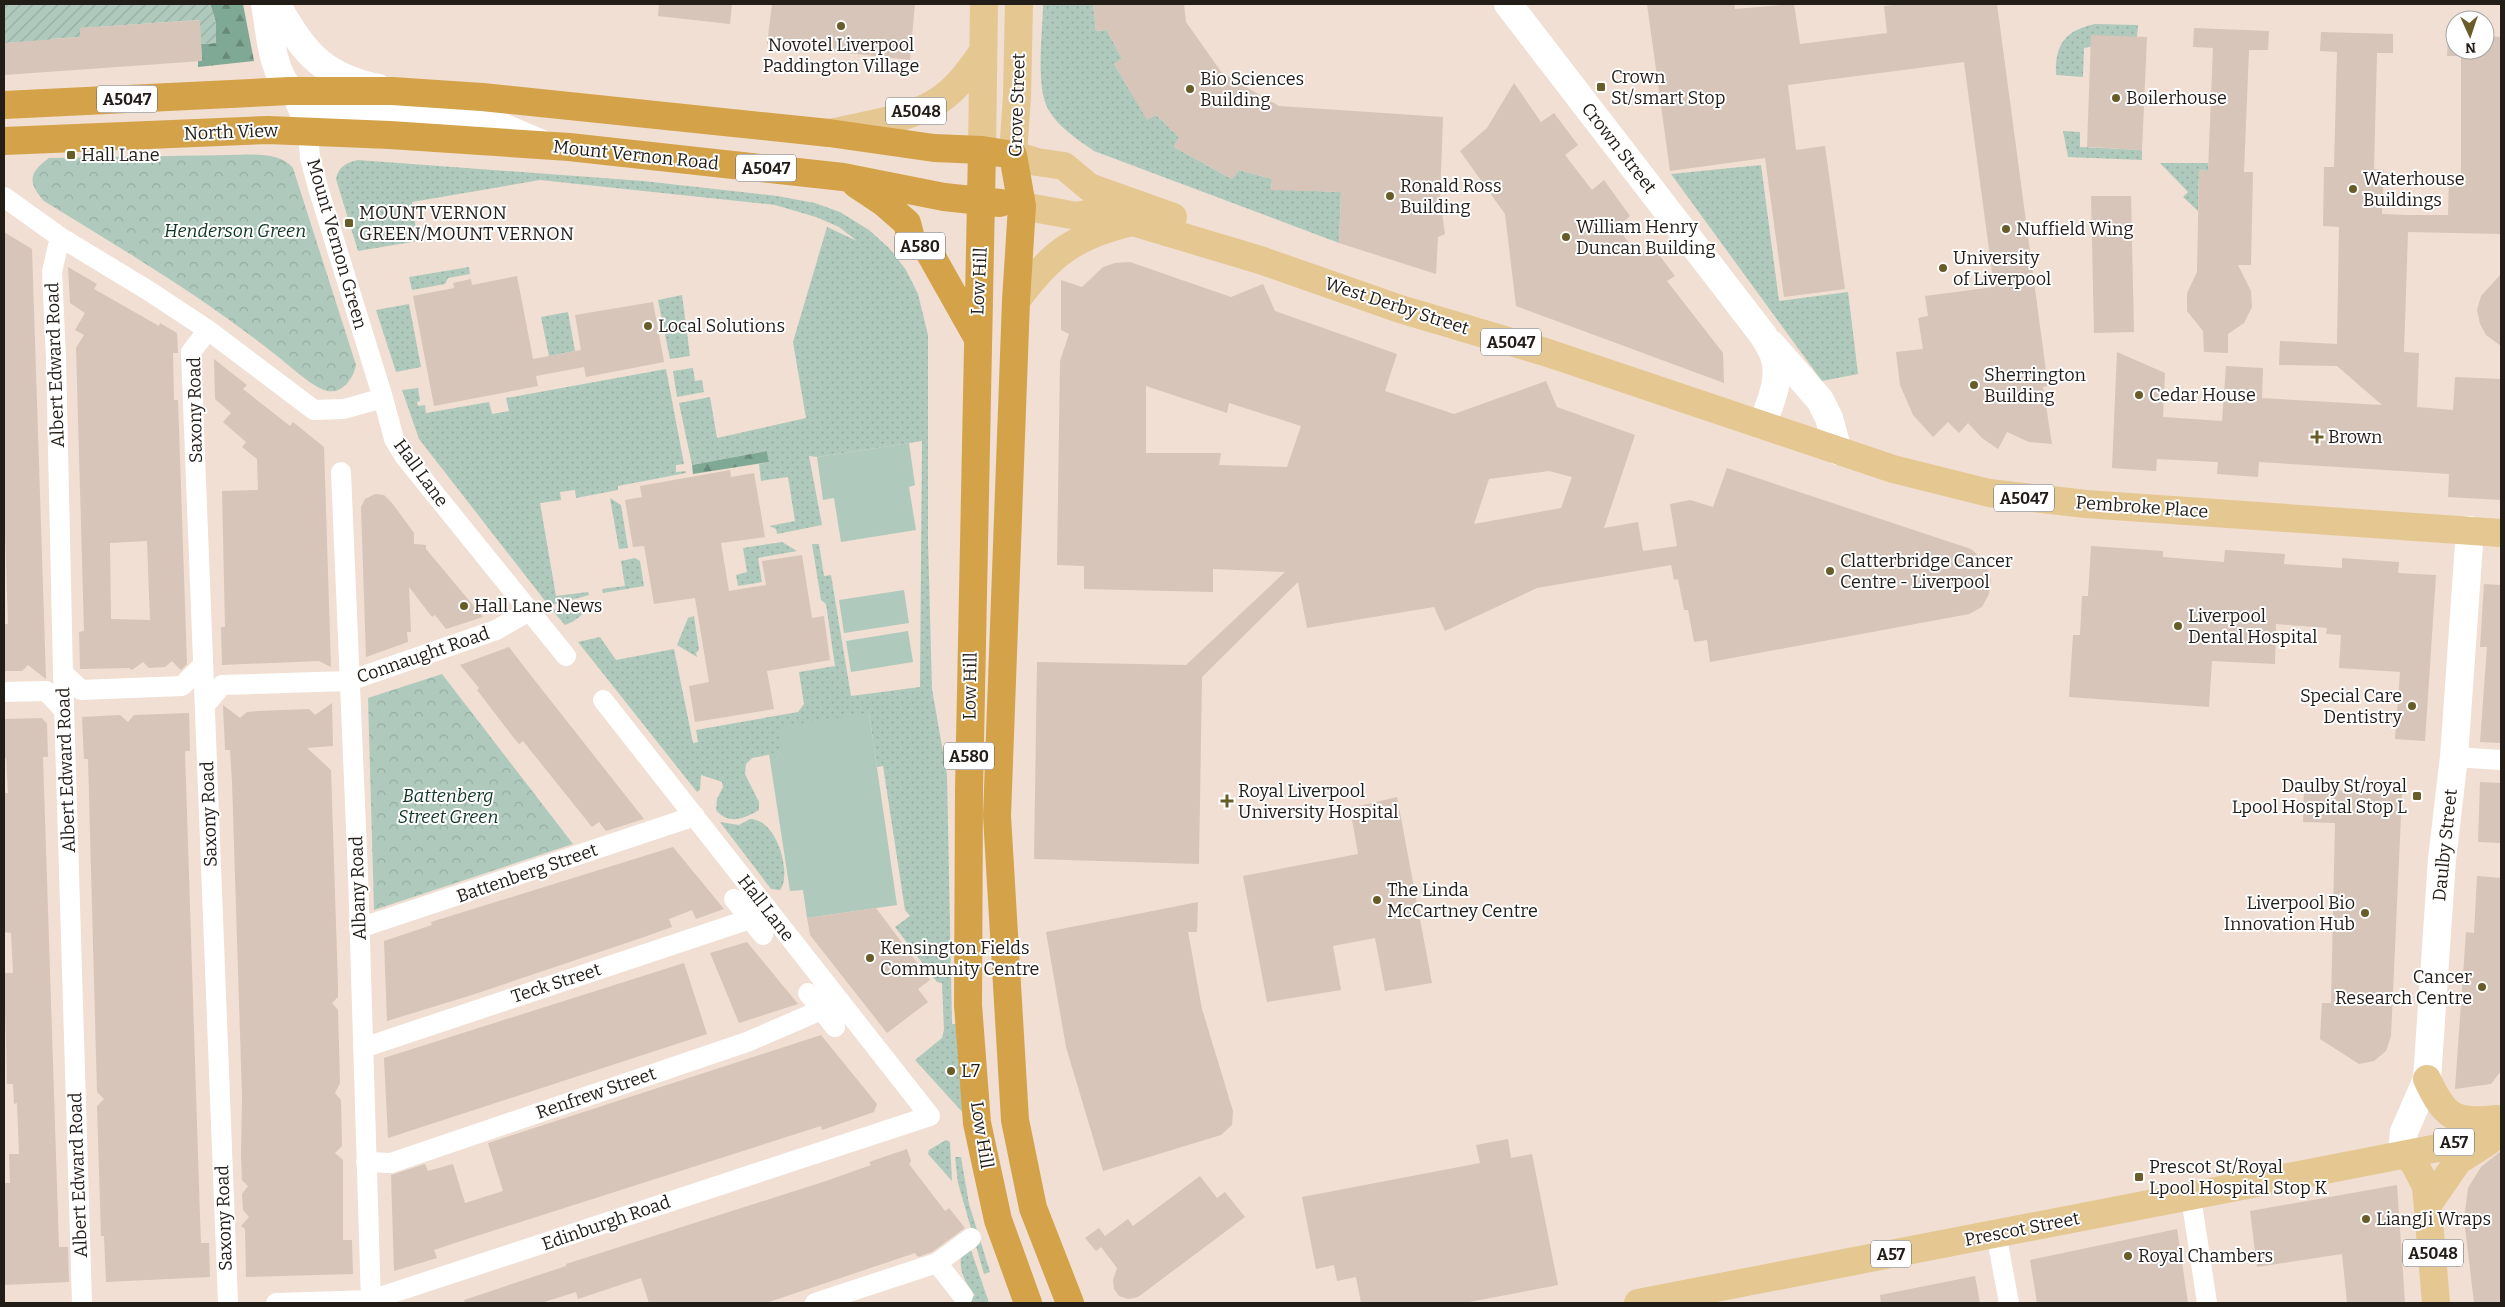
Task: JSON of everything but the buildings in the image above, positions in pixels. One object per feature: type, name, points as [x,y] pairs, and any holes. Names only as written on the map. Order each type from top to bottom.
[{"type":"highway","name":"A5047","points":[[4,105],[290,91],[392,91],[482,97],[829,133],[934,148],[982,150]]},
{"type":"highway","name":"North View","points":[[4,141],[268,130],[308,132]]},
{"type":"highway","name":"Mount Vernon Road","points":[[308,132],[548,146],[842,177],[944,197],[1022,206]]},
{"type":"highway","name":"West Derby Street","points":[[982,150],[1013,155]]},
{"type":"highway","name":"Low Hill","points":[[982,150],[968,791],[968,1005],[977,1123],[998,1220],[1028,1303]]},
{"type":"highway","name":"Grove Street","points":[[1013,155],[1022,206]]},
{"type":"highway","name":"A580","points":[[842,177],[883,202],[907,223],[912,242],[928,250],[977,337]]},
{"type":"highway","name":"Low Hill","points":[[1022,206],[1016,301],[996,790],[1015,1120],[1033,1208],[1070,1303]]},
{"type":"main road","name":"Grove Street","points":[[982,150],[984,4]]},
{"type":"main road","name":"Grove Street","points":[[1013,155],[1018,96],[1019,4]]},
{"type":"main road","name":"A5048","points":[[829,133],[897,118],[932,105],[964,78],[982,53]]},
{"type":"main road","name":"West Derby Street","points":[[1013,155],[1037,162],[1064,166],[1089,187],[1161,211],[1260,260]]},
{"type":"main road","name":"West Derby Street","points":[[1022,206],[1077,216],[1096,212],[1133,222],[1260,260],[1400,309],[1554,355],[1762,425]]},
{"type":"main road","points":[[1016,301],[1037,272],[1062,250],[1083,237],[1133,222]]},
{"type":"main road","name":"Pembroke Place","points":[[1762,425],[1838,452],[1946,483],[2008,496],[2086,504],[2501,532]]},
{"type":"main road","points":[[2427,1079],[2441,1107],[2459,1119],[2477,1122],[2501,1119]]},
{"type":"main road","name":"A57","points":[[2406,1154],[2443,1147],[2501,1123]]},
{"type":"main road","points":[[2429,1203],[2458,1161],[2501,1131]]},
{"type":"main road","name":"A5048","points":[[2406,1154],[2421,1175],[2429,1203],[2436,1303]]},
{"type":"main road","name":"Prescot Street","points":[[1638,1303],[2406,1154]]},
{"type":"street","points":[[265,4],[275,59],[290,91],[310,104],[328,110],[494,124],[548,146]]},
{"type":"street","points":[[276,4],[299,43],[318,61],[349,80],[392,91]]},
{"type":"street","name":"Crown Street","points":[[1508,4],[1764,335],[1775,357],[1776,370],[1774,394],[1762,425]]},
{"type":"street","name":"Mount Vernon Green","points":[[290,91],[308,132],[310,158],[319,191],[383,398]]},
{"type":"street","points":[[4,197],[60,238],[149,291],[208,330],[314,410],[344,409],[383,398]]},
{"type":"street","name":"Albert Edward Road","points":[[60,238],[52,272],[82,1303]]},
{"type":"street","name":"Saxony Road","points":[[208,330],[191,352],[209,685],[228,1303]]},
{"type":"street","points":[[1764,335],[1820,400],[1829,418],[1838,452]]},
{"type":"street","name":"Hall Lane","points":[[383,398],[394,438],[406,457],[566,656]]},
{"type":"street","name":"Albany Road","points":[[341,472],[359,928],[371,1302]]},
{"type":"street","name":"Daulby Street","points":[[2406,1154],[2403,1142],[2404,1132],[2427,1079],[2442,859],[2454,758],[2470,530]]},
{"type":"street","name":"Connaught Road","points":[[209,685],[349,681],[496,630],[529,611]]},
{"type":"street","points":[[4,692],[209,685]]},
{"type":"street","name":"Hall Lane","points":[[603,700],[767,908],[829,1004],[930,1116]]},
{"type":"street","points":[[2454,758],[2501,760]]},
{"type":"street","name":"Battenberg Street","points":[[359,928],[695,816]]},
{"type":"street","points":[[734,898],[763,935]]},
{"type":"street","name":"Teck Street","points":[[363,1048],[750,919],[767,908]]},
{"type":"street","points":[[808,994],[829,1004],[835,1027]]},
{"type":"street","name":"Renfrew Street","points":[[366,1162],[391,1163],[407,1158],[747,1042],[829,1004]]},
{"type":"street","name":"Edinburgh Road","points":[[276,1303],[371,1302],[930,1116]]},
{"type":"street","points":[[2191,1197],[2207,1303]]},
{"type":"street","points":[[1996,1233],[2009,1303]]},
{"type":"street","points":[[815,1303],[937,1263],[971,1238]]},
{"type":"street","points":[[937,1263],[963,1296]]},
{"type":"green space","points":[[4,4],[210,4],[216,22],[216,43],[201,44],[199,20],[80,28],[80,37],[51,39],[52,51],[44,41],[4,43]]},
{"type":"green space","points":[[210,4],[243,4],[254,61],[198,67],[198,61],[202,61],[201,44],[216,43],[216,22]]},
{"type":"green space","points":[[1043,4],[1093,4],[1096,31],[1107,30],[1122,59],[1114,64],[1147,119],[1156,115],[1179,137],[1174,147],[1232,179],[1239,170],[1272,179],[1271,189],[1341,192],[1339,243],[1094,151],[1068,132],[1052,115],[1044,98],[1041,72]]},
{"type":"green space","points":[[2095,24],[2138,25],[2137,37],[2084,48],[2083,77],[2056,75],[2057,55],[2064,41],[2076,31]]},
{"type":"green space","points":[[2063,131],[2080,132],[2080,147],[2142,150],[2142,160],[2068,157]]},
{"type":"green space","name":"Henderson Green","points":[[272,156],[293,168],[356,365],[353,375],[347,384],[338,390],[328,391],[314,385],[217,311],[44,201],[33,183],[34,173],[49,158]]},
{"type":"green space","points":[[358,160],[643,181],[777,196],[815,203],[840,212],[869,230],[889,248],[906,270],[918,294],[928,335],[928,542],[932,689],[947,775],[952,1024],[961,1024],[965,1115],[915,1060],[942,1038],[944,1030],[942,983],[937,982],[895,927],[910,916],[905,910],[883,766],[877,767],[869,713],[783,752],[752,758],[746,764],[745,774],[759,802],[759,810],[742,818],[726,818],[716,810],[717,799],[723,787],[722,782],[701,775],[700,790],[697,792],[578,642],[600,637],[616,660],[674,649],[693,743],[698,742],[696,730],[798,712],[804,704],[799,672],[835,666],[826,604],[821,600],[812,544],[819,544],[824,576],[831,575],[851,696],[920,687],[922,441],[817,457],[809,456],[822,525],[777,534],[776,529],[769,526],[795,521],[788,477],[761,481],[759,464],[769,462],[767,451],[692,465],[679,403],[710,397],[717,438],[806,418],[793,342],[827,227],[857,241],[839,227],[816,217],[775,205],[540,180],[412,202],[418,241],[358,251],[336,179],[339,171],[344,166]]},
{"type":"green space","points":[[2160,163],[2208,163],[2208,171],[2199,170],[2198,211],[2183,197],[2188,192]]},
{"type":"green space","points":[[1761,165],[1779,301],[1848,292],[1858,374],[1822,381],[1671,174]]},
{"type":"green space","points":[[469,267],[470,274],[448,278],[445,284],[412,290],[409,277]]},
{"type":"green space","points":[[682,295],[690,356],[670,359],[658,300]]},
{"type":"green space","points":[[409,304],[421,367],[396,372],[376,310]]},
{"type":"green space","points":[[568,312],[575,351],[549,356],[541,317]]},
{"type":"green space","points":[[693,368],[695,381],[702,380],[704,392],[677,397],[673,371]]},
{"type":"green space","points":[[666,369],[684,464],[676,465],[676,472],[686,471],[686,473],[618,486],[618,490],[576,498],[575,490],[560,492],[561,500],[540,503],[556,596],[588,592],[589,595],[549,606],[419,439],[402,390],[418,388],[420,401],[417,402],[418,406],[425,405],[426,413],[489,402],[492,414],[509,411],[506,398]]},
{"type":"green space","points":[[909,443],[915,485],[909,487],[916,530],[841,542],[834,498],[823,500],[817,457]]},
{"type":"green space","points":[[767,451],[769,462],[693,474],[692,465]]},
{"type":"green space","points":[[610,498],[621,505],[628,548],[619,549]]},
{"type":"green space","points":[[782,542],[797,551],[758,558],[762,582],[738,586],[736,575],[747,572],[743,548]]},
{"type":"green space","points":[[635,558],[640,561],[644,586],[603,593],[602,589],[625,586],[621,561]]},
{"type":"green space","points":[[904,590],[909,623],[844,633],[839,600]]},
{"type":"green space","points":[[590,602],[580,616],[565,625],[552,610]]},
{"type":"green space","points":[[694,616],[699,650],[696,653],[697,657],[677,645],[688,618]]},
{"type":"green space","points":[[908,631],[913,662],[851,672],[846,641]]},
{"type":"green space","name":"Battenberg Street Green","points":[[442,674],[573,844],[374,910],[368,698]]},
{"type":"green space","points":[[869,713],[897,905],[807,918],[803,890],[790,891],[769,754],[782,752],[779,727]]},
{"type":"green space","points":[[750,819],[760,821],[768,828],[780,849],[784,873],[780,890],[771,889],[720,822],[739,825]]},
{"type":"green space","points":[[946,1140],[950,1142],[952,1181],[928,1154],[929,1150]]},
{"type":"green space","points":[[955,1157],[961,1157],[969,1204],[990,1272],[984,1274],[958,1183]]},
{"type":"green space","points":[[971,1250],[989,1303],[965,1303],[975,1295],[964,1278],[961,1268],[961,1257]]},
{"type":"place","name":"Novotel Liverpool Paddington Village","points":[[841,26]]},
{"type":"place","name":"Crown St/smart Stop","points":[[1601,87]]},
{"type":"place","name":"Bio Sciences Building","points":[[1190,89]]},
{"type":"place","name":"Boilerhouse","points":[[2116,98]]},
{"type":"place","name":"Hall Lane","points":[[71,155]]},
{"type":"place","name":"Waterhouse Buildings","points":[[2353,189]]},
{"type":"place","name":"Ronald Ross Building","points":[[1390,196]]},
{"type":"place","name":"MOUNT VERNON GREEN/MOUNT VERNON","points":[[349,223]]},
{"type":"place","name":"Nuffield Wing","points":[[2006,229]]},
{"type":"place","name":"William Henry Duncan Building","points":[[1566,237]]},
{"type":"place","name":"University of Liverpool","points":[[1943,268]]},
{"type":"place","name":"Local Solutions","points":[[648,326]]},
{"type":"place","name":"Sherrington Building","points":[[1974,385]]},
{"type":"place","name":"Cedar House","points":[[2139,395]]},
{"type":"place","name":"Brown","points":[[2317,437]]},
{"type":"place","name":"Clatterbridge Cancer Centre - Liverpool","points":[[1830,571]]},
{"type":"place","name":"Hall Lane News","points":[[464,606]]},
{"type":"place","name":"Liverpool Dental Hospital","points":[[2178,626]]},
{"type":"place","name":"Special Care Dentistry","points":[[2412,706]]},
{"type":"place","name":"Daulby St/royal Lpool Hospital Stop L","points":[[2417,796]]},
{"type":"place","name":"Royal Liverpool University Hospital","points":[[1227,801]]},
{"type":"place","name":"The Linda McCartney Centre","points":[[1377,900]]},
{"type":"place","name":"Liverpool Bio Innovation Hub","points":[[2365,913]]},
{"type":"place","name":"Kensington Fields Community Centre","points":[[870,958]]},
{"type":"place","name":"Cancer Research Centre","points":[[2482,987]]},
{"type":"place","name":"L7","points":[[951,1071]]},
{"type":"place","name":"Prescot St/Royal Lpool Hospital Stop K","points":[[2139,1177]]},
{"type":"place","name":"LiangJi Wraps","points":[[2366,1219]]},
{"type":"place","name":"Royal Chambers","points":[[2128,1256]]}]
